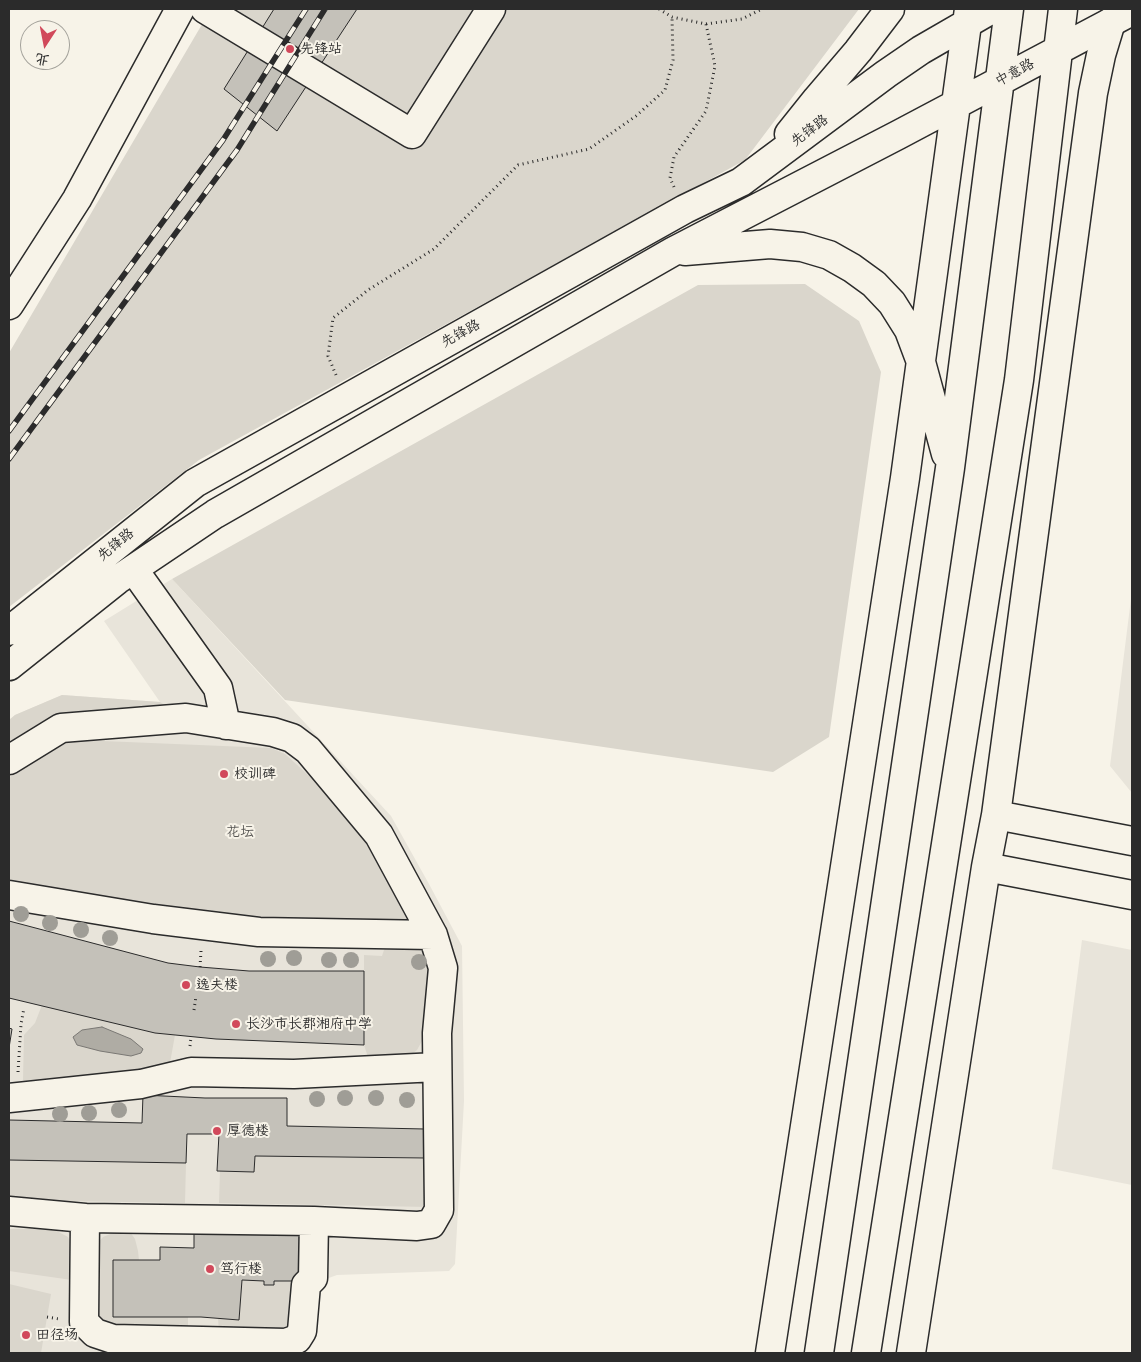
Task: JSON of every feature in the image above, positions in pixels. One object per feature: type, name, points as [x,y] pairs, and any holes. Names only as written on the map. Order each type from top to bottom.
[{"type":"main road","points":[[9,305],[77,199],[180,9]]},
{"type":"main road","points":[[205,9],[412,134],[490,9]]},
{"type":"main road","points":[[767,163],[890,9]]},
{"type":"main road","points":[[770,1353],[903,488],[968,16],[992,9]]},
{"type":"main road","points":[[819,1353],[950,468],[1010,9]]},
{"type":"main road","points":[[866,1353],[1019,380],[1063,9]]},
{"type":"main road","points":[[911,1353],[986,867],[996,815],[1093,93],[1101,55],[1119,14]]},
{"type":"main road","name":"中意路","points":[[898,135],[1058,50],[1119,14]]},
{"type":"main road","name":"先锋路","points":[[9,631],[195,483],[685,209],[741,182],[886,74],[968,16]]},
{"type":"main road","name":"先锋路","points":[[9,666],[117,580],[215,514],[674,251],[898,135]]},
{"type":"main road","points":[[674,251],[770,244],[802,247],[829,255],[852,268],[874,284],[892,303],[909,330],[950,468]]},
{"type":"main road","points":[[134,570],[218,688],[226,725]]},
{"type":"main road","points":[[9,760],[61,728],[186,718],[273,732],[292,738],[308,750],[379,834],[433,935],[443,968],[437,1034],[440,1210],[431,1224],[418,1226],[314,1221],[85,1218],[9,1211]]},
{"type":"main road","points":[[996,815],[1132,841]]},
{"type":"main road","points":[[986,867],[1132,895]]},
{"type":"main road","points":[[9,895],[153,919],[259,932],[433,935]]},
{"type":"main road","points":[[13,1098],[140,1084],[191,1072],[294,1074],[437,1067]]},
{"type":"main road","points":[[85,1218],[84,1322],[95,1333],[113,1339],[202,1347],[286,1342],[297,1339],[302,1331],[306,1284],[313,1278],[314,1221]]},
{"type":"path","points":[[659,9],[672,17],[706,24],[742,19],[762,9]]},
{"type":"path","points":[[345,399],[328,356],[333,318],[368,290],[434,249],[518,165],[589,149],[636,116],[666,90],[673,60],[672,17]]},
{"type":"path","points":[[685,209],[670,178],[674,157],[706,111],[715,66],[706,24]]},
{"type":"path","points":[[194,1010],[196,996]]},
{"type":"path","points":[[13,1098],[24,1008]]},
{"type":"shaded area","name":"长沙市长郡湘府中学","points":[[172,579],[391,816],[462,946],[464,1101],[455,1264],[449,1271],[337,1275],[326,1279],[319,1284],[296,1353],[9,1353],[9,720],[15,715],[62,695],[160,702],[104,621]]},
{"type":"shaded area","points":[[1132,591],[1132,793],[1110,766]]},
{"type":"shaded area","points":[[1082,940],[1132,950],[1132,1185],[1052,1169]]},
{"type":"shaded area","points":[[102,1027],[131,1039],[143,1049],[141,1053],[131,1056],[77,1045],[73,1037],[82,1030]]},
{"type":"green space","points":[[211,9],[859,9],[745,160],[199,460],[9,607],[9,353]]},
{"type":"green space","points":[[805,284],[859,321],[881,372],[829,737],[773,772],[285,700],[172,579],[698,285]]},
{"type":"green space","points":[[62,695],[160,702],[179,714],[132,720],[9,754],[9,720],[15,715]]},
{"type":"green space","name":"花坛","points":[[55,739],[271,748],[285,754],[327,792],[378,853],[409,918],[398,922],[260,921],[154,908],[9,882],[9,778]]},
{"type":"green space","points":[[409,942],[428,949],[435,970],[428,1030],[417,1050],[407,1058],[370,1063],[364,1045],[364,955],[382,956],[388,945]]},
{"type":"green space","points":[[42,1005],[155,1033],[175,1035],[170,1063],[143,1078],[29,1088],[23,1080],[24,1035],[35,1023]]},
{"type":"green space","points":[[255,1156],[430,1159],[429,1207],[219,1203],[220,1171],[254,1172]]},
{"type":"green space","points":[[9,1160],[186,1163],[185,1203],[9,1200]]},
{"type":"green space","points":[[9,1229],[53,1229],[68,1237],[74,1250],[72,1280],[9,1271]]},
{"type":"green space","points":[[120,1230],[130,1232],[135,1239],[139,1260],[113,1260],[113,1317],[188,1317],[188,1332],[108,1330],[95,1323],[98,1243],[103,1237]]},
{"type":"green space","points":[[242,1280],[264,1281],[264,1285],[274,1285],[274,1281],[292,1281],[290,1332],[219,1332],[218,1318],[239,1319]]},
{"type":"green space","name":"田径场","points":[[9,1284],[51,1294],[41,1353],[9,1353]]},
{"type":"building","name":"先锋站","points":[[274,9],[357,9],[277,131],[224,89]]},
{"type":"building","name":"逸夫楼","points":[[9,921],[168,963],[249,971],[364,971],[364,1045],[216,1039],[155,1033],[9,998]]},
{"type":"building","points":[[9,1028],[12,1029],[9,1048]]},
{"type":"building","name":"厚德楼","points":[[143,1095],[205,1098],[287,1098],[287,1126],[425,1129],[424,1158],[255,1156],[254,1172],[217,1171],[219,1134],[187,1134],[186,1163],[9,1160],[9,1120],[142,1123]]},
{"type":"building","name":"笃行楼","points":[[308,1232],[308,1278],[293,1285],[292,1281],[274,1281],[274,1285],[264,1285],[264,1281],[242,1280],[239,1320],[201,1317],[113,1317],[113,1260],[160,1260],[160,1247],[194,1248],[194,1233]]},
{"type":"railway","points":[[9,431],[223,140],[306,9]]},
{"type":"railway","points":[[9,459],[237,150],[325,9]]},
{"type":"place","name":"先锋站","points":[[290,49]]},
{"type":"place","name":"校训碑","points":[[224,774]]},
{"type":"place","name":"逸夫楼","points":[[186,985]]},
{"type":"place","name":"长沙市长郡湘府中学","points":[[236,1024]]},
{"type":"place","name":"厚德楼","points":[[217,1131]]},
{"type":"place","name":"笃行楼","points":[[210,1269]]},
{"type":"place","name":"田径场","points":[[26,1335]]}]
